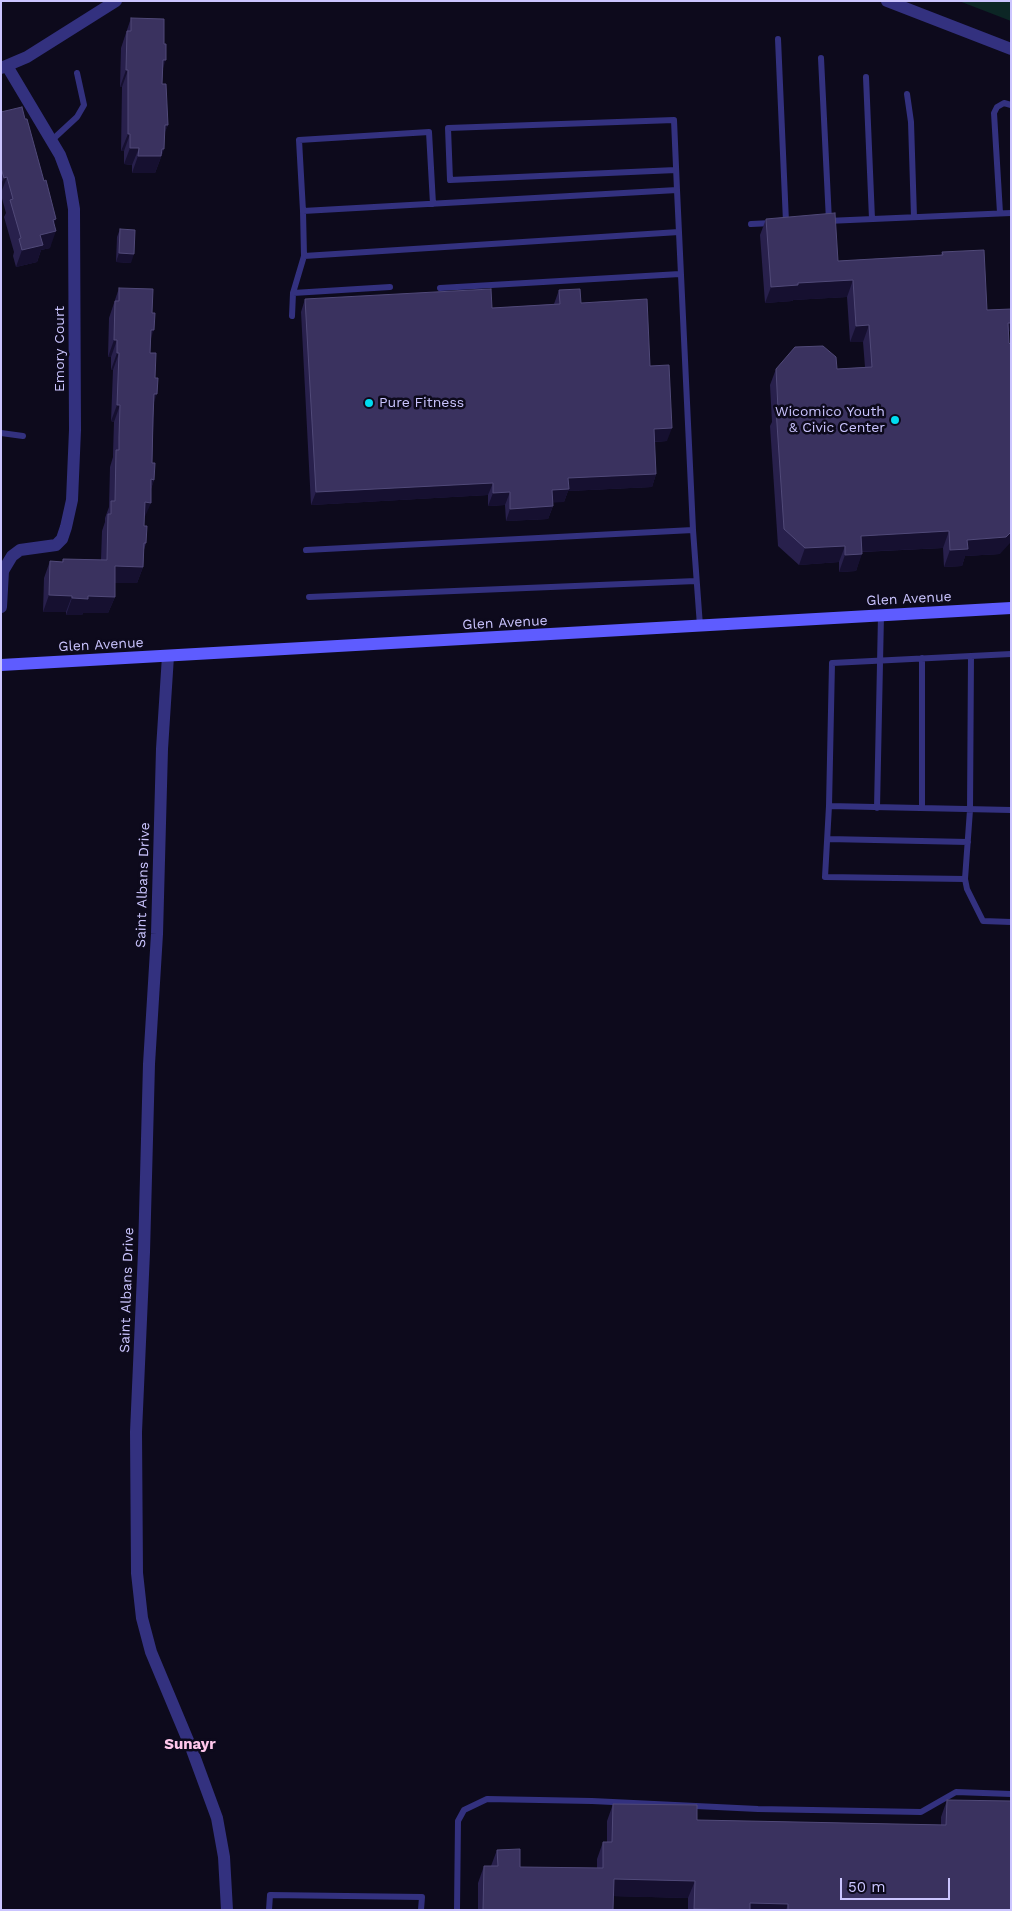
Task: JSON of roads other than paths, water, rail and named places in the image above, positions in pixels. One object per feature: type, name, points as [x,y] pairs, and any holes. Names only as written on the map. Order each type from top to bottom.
[{"type":"street","points":[[4,67],[27,57],[116,1]]},
{"type":"street","points":[[887,1],[1011,49]]},
{"type":"street","name":"Emory Court","points":[[1,607],[3,571],[12,556],[20,550],[56,545],[62,540],[72,500],[75,430],[74,208],[69,179],[60,155],[52,141],[4,67]]},
{"type":"street","name":"Glen Avenue","points":[[1,665],[1011,608]]},
{"type":"street","name":"Saint Albans Drive","points":[[168,656],[162,749],[157,934],[149,1064],[144,1252],[136,1432],[137,1573],[142,1618],[151,1652],[192,1750],[217,1818],[224,1857],[227,1910]]},
{"type":"lane","points":[[778,39],[786,222]]},
{"type":"lane","points":[[821,58],[829,221]]},
{"type":"lane","points":[[52,141],[77,117],[84,105],[78,73]]},
{"type":"lane","points":[[866,77],[872,219]]},
{"type":"lane","points":[[908,94],[911,122],[914,217]]},
{"type":"lane","points":[[1000,213],[994,113],[997,106],[1011,105]]},
{"type":"lane","points":[[676,170],[450,180],[448,128],[674,120],[692,530],[700,626]]},
{"type":"lane","points":[[292,316],[293,292],[304,256],[299,140],[429,132],[433,204]]},
{"type":"lane","points":[[303,211],[677,190]]},
{"type":"lane","points":[[820,221],[1011,213]]},
{"type":"lane","points":[[751,224],[795,222]]},
{"type":"lane","points":[[304,256],[679,232]]},
{"type":"lane","points":[[440,288],[680,274]]},
{"type":"lane","points":[[293,292],[390,287]]},
{"type":"lane","points":[[1,433],[23,436]]},
{"type":"lane","points":[[306,550],[692,530]]},
{"type":"lane","points":[[308,597],[696,580]]},
{"type":"lane","points":[[877,808],[882,615]]},
{"type":"lane","points":[[965,879],[825,877],[830,806],[832,663],[1011,654]]},
{"type":"lane","points":[[972,656],[970,810],[965,879],[967,889],[983,921],[1011,922]]},
{"type":"lane","points":[[922,658],[922,808]]},
{"type":"lane","points":[[830,806],[1011,810]]},
{"type":"lane","points":[[828,839],[968,842]]},
{"type":"lane","points":[[457,1910],[458,1821],[464,1810],[487,1799],[592,1801],[758,1809],[921,1812],[956,1792],[1011,1794]]},
{"type":"lane","points":[[269,1910],[270,1895],[422,1897],[421,1910]]},
{"type":"place","name":"Pure Fitness","points":[[369,403]]},
{"type":"place","name":"Wicomico Youth & Civic Center","points":[[895,420]]},
{"type":"district","name":"Sunayr","points":[[190,1745]]}]
